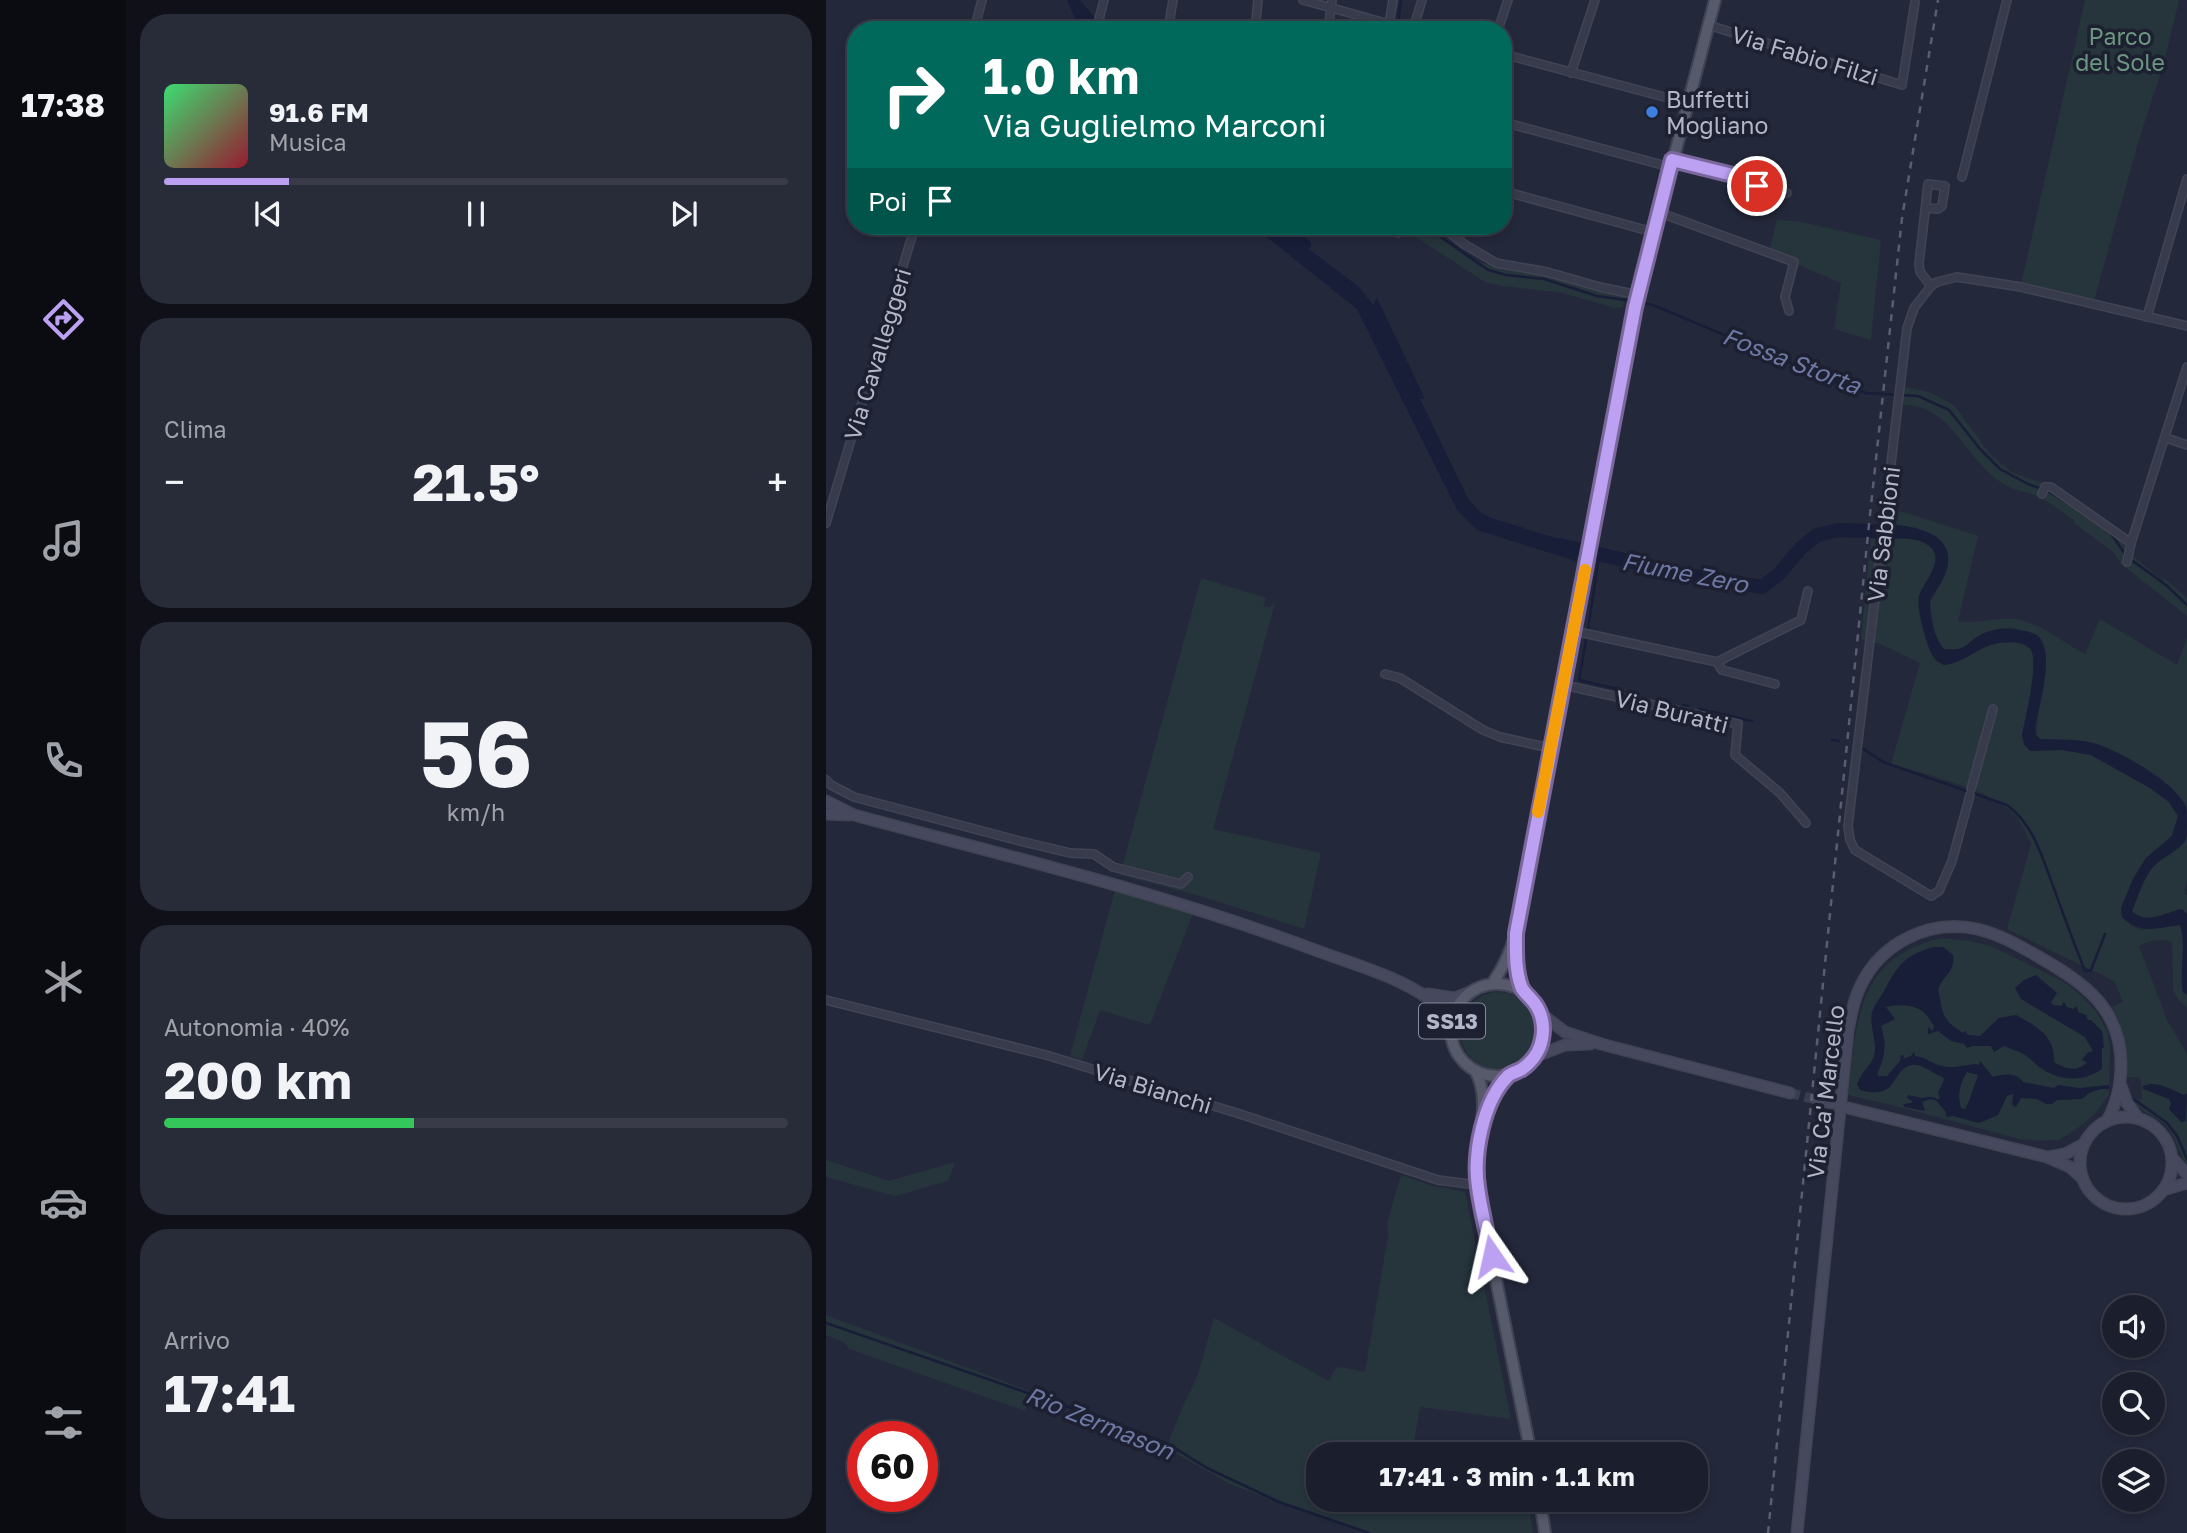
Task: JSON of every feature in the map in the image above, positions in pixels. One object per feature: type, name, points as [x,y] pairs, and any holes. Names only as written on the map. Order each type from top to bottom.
[{"type":"main road","name":"SS13","points":[[1492,984],[1509,958],[1516,933],[1635,307],[1715,0]]},
{"type":"main road","points":[[826,801],[854,815],[1173,901],[1279,937],[1419,992],[1446,998],[1470,992]]},
{"type":"main road","points":[[826,814],[854,815]]},
{"type":"main road","name":"Via Ca' Marcello","points":[[1797,1533],[1848,1031],[1858,992],[1870,970],[1894,946],[1924,931],[1944,927],[1965,927],[1995,934],[2068,975],[2099,1000],[2111,1017],[2118,1037],[2121,1057],[2120,1086],[2115,1106],[2107,1121],[2094,1130],[2084,1144],[2065,1154],[2047,1157]]},
{"type":"main road","name":"SS13","points":[[1516,933],[1516,967],[1524,992]]},
{"type":"main road","name":"SS13","points":[[1534,1057],[1523,1068],[1509,1074],[1494,1076],[1475,1070],[1463,1061],[1457,1052],[1451,1028],[1457,1006],[1470,992],[1492,984],[1510,986],[1524,992],[1532,999],[1540,1013]]},
{"type":"main road","points":[[1419,992],[1441,1010],[1451,1028]]},
{"type":"main road","points":[[1540,1013],[1565,1032],[1601,1044]]},
{"type":"main road","points":[[1534,1057],[1543,1033],[1540,1013]]},
{"type":"main road","points":[[1534,1057],[1565,1045],[1601,1044]]},
{"type":"main road","name":"Via Ca' Marcello","points":[[1601,1044],[1790,1093]]},
{"type":"main road","name":"SS13","points":[[1475,1070],[1481,1087],[1484,1117],[1477,1185],[1529,1442]]},
{"type":"main road","name":"SS13","points":[[1484,1117],[1509,1074]]},
{"type":"main road","name":"Via Ca' Marcello","points":[[2120,1086],[2127,1103],[2138,1118],[2161,1133],[2172,1158],[2187,1174]]},
{"type":"main road","points":[[1818,1100],[1831,1103]]},
{"type":"main road","name":"Via Ca' Marcello","points":[[1848,1108],[2047,1157],[2070,1167],[2099,1200],[2116,1207],[2142,1206],[2163,1190],[2187,1183]]},
{"type":"main road","points":[[2107,1121],[2138,1118]]},
{"type":"main road","points":[[2083,1179],[2080,1161],[2084,1144]]},
{"type":"main road","points":[[2163,1190],[2170,1175],[2172,1158]]},
{"type":"main road","points":[[1542,1512],[1545,1533]]},
{"type":"street","points":[[976,21],[982,0]]},
{"type":"street","points":[[1100,21],[1104,0]]},
{"type":"street","points":[[1170,21],[1174,0]]},
{"type":"street","points":[[1256,21],[1258,0]]},
{"type":"street","points":[[1303,0],[1331,4],[1374,21]]},
{"type":"street","points":[[1390,21],[1393,0]]},
{"type":"street","points":[[1416,21],[1422,0]]},
{"type":"street","points":[[1502,21],[1508,0]]},
{"type":"street","points":[[1572,73],[1595,0]]},
{"type":"street","points":[[1962,177],[2007,0]]},
{"type":"street","name":"Via Fabio Filzi","points":[[1708,25],[1902,85],[1915,2]]},
{"type":"street","points":[[1512,56],[1687,103]]},
{"type":"street","points":[[1512,124],[1671,164],[1753,180],[1757,186],[1787,193]]},
{"type":"street","points":[[2147,317],[2187,179]]},
{"type":"street","points":[[1755,212],[1750,210],[1757,186]]},
{"type":"street","points":[[1512,193],[1653,232]]},
{"type":"street","points":[[1926,208],[1919,264],[1920,272],[1931,286],[1957,277],[2021,287],[2187,326]]},
{"type":"street","points":[[1658,212],[1794,262],[1786,297],[1789,311]]},
{"type":"street","name":"Via Cavalleggeri","points":[[826,523],[912,235]]},
{"type":"street","points":[[1452,235],[1496,263],[1547,272],[1638,295]]},
{"type":"street","name":"Via Sabbioni","points":[[1931,286],[1913,308],[1907,328],[1848,826],[1855,850],[1931,896],[1939,891],[1952,861],[1993,709]]},
{"type":"street","points":[[2127,558],[2187,367]]},
{"type":"street","points":[[2166,438],[2187,445]]},
{"type":"street","points":[[2043,491],[2050,487],[2131,543]]},
{"type":"street","points":[[1574,631],[1717,662],[1801,621],[1808,591]]},
{"type":"street","points":[[1717,662],[1722,670],[1775,684]]},
{"type":"street","points":[[1385,674],[1400,678],[1483,730],[1500,737],[1550,748]]},
{"type":"street","name":"Via Buratti","points":[[1563,685],[1738,724],[1735,755],[1780,793],[1806,823]]},
{"type":"street","points":[[826,780],[831,786],[854,797],[1030,844],[1070,853],[1094,853],[1113,867],[1127,871],[1181,884],[1188,877]]},
{"type":"street","name":"Via Bianchi","points":[[826,1000],[1046,1055],[1240,1114],[1438,1180],[1477,1185]]},
{"type":"green space","name":"Parco del Sole","points":[[2085,0],[2179,0],[2164,63],[2140,136],[2092,308],[2021,293]]},
{"type":"green space","points":[[1777,220],[1797,221],[1881,240],[1871,340],[1834,329],[1841,283],[1769,252]]},
{"type":"green space","points":[[1413,235],[1442,235],[1482,263],[1626,294],[1623,307],[1615,308],[1562,293],[1485,282]]},
{"type":"green space","points":[[1899,388],[1929,392],[1954,405],[1990,454],[2013,473],[2048,485],[2122,541],[2128,552],[2187,598],[2187,616],[2121,564],[2114,553],[2074,523],[2074,520],[2042,498],[2006,486],[1989,473],[1943,421],[1915,406],[1897,405]]},
{"type":"green space","points":[[1885,508],[1978,536],[1958,621],[2012,619],[2029,622],[2085,654],[2100,619],[2177,665],[2187,638],[2187,809],[2159,777],[2058,740],[2040,739],[2036,735],[2045,649],[1982,634],[1965,647],[1956,650],[1944,649],[1939,644],[1934,629],[1930,602],[1942,581],[1942,542],[1883,525]]},
{"type":"green space","points":[[1871,537],[1916,540],[1933,549],[1934,564],[1919,596],[1944,665],[1957,662],[1993,644],[2017,642],[2030,647],[2034,664],[2024,744],[2030,750],[2062,750],[2091,755],[2169,801],[2178,816],[2172,836],[2146,858],[2133,879],[2130,925],[2141,930],[2180,925],[2182,932],[2182,984],[2183,992],[2187,995],[2187,1008],[2173,990],[2172,942],[2155,940],[2139,946],[2167,1020],[2187,1054],[2187,1165],[2166,1126],[2129,1100],[2142,1099],[2141,1080],[2137,1077],[2127,1078],[2125,1041],[2112,1007],[2123,1002],[2114,981],[2007,929],[2031,844],[2018,819],[1995,800],[1978,792],[1891,764],[1920,663],[1880,644],[1861,639]]},
{"type":"green space","points":[[1201,578],[1266,598],[1263,607],[1275,603],[1213,829],[1321,853],[1304,929],[1200,896],[1120,875]]},
{"type":"green space","points":[[2187,836],[2187,881],[2184,893],[2187,895],[2187,914],[2182,909],[2150,918],[2132,911],[2141,887],[2154,866]]},
{"type":"green space","points":[[1115,890],[1193,913],[1150,1025],[1100,1010],[1082,1060],[1070,1056]]},
{"type":"green space","points":[[1941,938],[1991,946],[2064,982],[2096,1011],[2107,1031],[2110,1045],[2109,1095],[2095,1114],[2078,1128],[2059,1140],[2020,1139],[1848,1095],[1859,1018],[1876,977],[1891,961],[1913,948]]},
{"type":"green space","points":[[1499,992],[1514,995],[1527,1003],[1535,1016],[1538,1031],[1535,1046],[1527,1059],[1514,1067],[1499,1070],[1484,1067],[1471,1059],[1463,1046],[1460,1031],[1463,1016],[1471,1003],[1484,995]]},
{"type":"green space","points":[[826,1160],[889,1181],[955,1162],[948,1181],[895,1196],[826,1177]]},
{"type":"green space","points":[[1401,1175],[1433,1186],[1465,1192],[1511,1419],[1420,1407],[1414,1442],[1306,1442],[1306,1512],[1232,1485],[1166,1448],[1198,1374],[1214,1318],[1329,1381],[1334,1370],[1340,1367],[1365,1372],[1388,1235],[1387,1223]]},
{"type":"green space","points":[[826,1315],[1030,1391],[1025,1411],[849,1349],[844,1342],[826,1335]]},
{"type":"green space","points":[[1307,1512],[1530,1512],[1533,1533],[1365,1533]]},
{"type":"water","points":[[1067,0],[1080,0],[1096,21],[1076,21]]},
{"type":"water","points":[[1264,235],[1290,235],[1359,287],[1373,305],[1377,298],[1425,399],[1420,399],[1468,499],[1480,512],[1491,518],[1579,545],[1576,561],[1477,530],[1457,510],[1357,309]]},
{"type":"water","points":[[1899,525],[1931,534],[1945,547],[1948,566],[1930,603],[1933,628],[1944,649],[1962,648],[1982,634],[2000,629],[2015,629],[2037,635],[2044,645],[2046,668],[2035,727],[2036,735],[2040,739],[2100,745],[2143,767],[2180,797],[2186,807],[2186,839],[2149,872],[2132,911],[2150,918],[2182,909],[2187,914],[2187,995],[2183,992],[2182,984],[2183,940],[2180,925],[2142,928],[2122,917],[2121,908],[2133,879],[2146,858],[2172,836],[2178,816],[2169,802],[2150,788],[2091,755],[2062,750],[2030,751],[2024,744],[2022,735],[2033,665],[2033,655],[2027,646],[2013,642],[1998,643],[1951,664],[1944,665],[1936,660],[1926,638],[1918,601],[1935,562],[1932,549],[1925,543],[1912,539],[1871,537],[1872,526]]},
{"type":"water","points":[[1943,947],[1953,955],[1952,968],[1940,985],[1939,993],[1946,1019],[1963,1033],[1965,1031],[1968,1035],[1980,1036],[1999,1018],[2016,1015],[2037,1028],[2048,1039],[2052,1045],[2054,1062],[2071,1069],[2079,1068],[2087,1062],[2082,1060],[2087,1053],[2093,1051],[2085,1037],[2021,999],[2015,988],[2036,975],[2057,993],[2051,1002],[2053,1005],[2061,1006],[2064,1002],[2067,1007],[2073,1009],[2077,1006],[2078,1012],[2086,1015],[2088,1020],[2102,1031],[2102,1069],[2078,1078],[2053,1075],[2023,1054],[2004,1046],[1994,1052],[1991,1046],[1967,1048],[1938,1031],[1928,1034],[1928,1027],[1933,1031],[1934,1026],[1924,1013],[1908,1006],[1897,1005],[1886,1007],[1895,1019],[1881,1026],[1884,1045],[1877,1074],[1879,1076],[1887,1076],[1900,1061],[1901,1055],[1904,1056],[1903,1059],[1914,1052],[1915,1056],[1946,1067],[1979,1065],[1980,1061],[1993,1077],[2013,1075],[2023,1082],[2054,1088],[2058,1085],[2079,1088],[2109,1085],[2109,1089],[2089,1093],[2082,1099],[2057,1100],[2052,1104],[2021,1098],[2016,1107],[2012,1105],[2013,1094],[2007,1096],[1998,1115],[1979,1123],[1953,1116],[1946,1117],[1946,1112],[1935,1099],[1940,1099],[1938,1093],[1943,1077],[1920,1066],[1905,1068],[1888,1088],[1882,1091],[1860,1090],[1857,1084],[1873,1060],[1875,1051],[1871,1018],[1873,1010],[1902,963],[1923,950]],"holes":[[[1967,1072],[1978,1075],[1965,1109],[1961,1108],[1959,1094]]]},
{"type":"water","points":[[2143,1086],[2164,1086],[2184,1095],[2187,1093],[2186,1121],[2181,1122],[2169,1109],[2169,1099],[2143,1089]]},
{"type":"water","points":[[1908,1095],[1929,1097],[1930,1099],[1922,1102],[1925,1111],[1905,1107],[1903,1104],[1912,1103],[1907,1098]]},
{"type":"waterway","name":"Fossa Storta","points":[[1398,21],[1401,0]]},
{"type":"waterway","name":"Fiume Zero","points":[[1291,235],[1304,245]]},
{"type":"waterway","name":"Fossa Storta","points":[[1438,235],[1488,270],[1544,279],[1597,296],[1633,301]]},
{"type":"waterway","name":"Fossa Storta","points":[[1639,302],[1653,305],[1851,388],[1866,393],[1918,396],[1949,410],[2000,469],[2048,491],[2072,506]]},
{"type":"waterway","name":"Fiume Zero","points":[[1560,545],[1637,563],[1665,573],[1762,587],[1779,574],[1800,549],[1817,535],[1839,530],[1891,532]]},
{"type":"waterway","name":"Fossa Storta","points":[[2109,531],[2125,554]]},
{"type":"waterway","points":[[1588,630],[1599,556]]},
{"type":"waterway","name":"Fossa Storta","points":[[2130,559],[2166,585],[2187,605]]},
{"type":"waterway","points":[[1586,640],[1579,680],[1617,689]]},
{"type":"waterway","points":[[1683,705],[1688,706]]},
{"type":"waterway","points":[[1700,709],[1752,721]]},
{"type":"waterway","points":[[1832,740],[1839,741]]},
{"type":"waterway","points":[[1862,748],[1883,762],[2007,805],[2025,823],[2038,845],[2085,971],[2091,970],[2105,934]]},
{"type":"waterway","points":[[1930,1098],[1935,1099]]},
{"type":"waterway","points":[[2135,1100],[2167,1123],[2177,1136],[2187,1159]]},
{"type":"waterway","name":"Rio Zermason","points":[[826,1323],[1123,1426],[1170,1445],[1207,1468],[1279,1502],[1369,1533]]},
{"type":"tunnel","points":[[1790,1093],[1818,1100]]},
{"type":"railway","points":[[1768,1533],[1902,218],[1938,0]]},
{"type":"slow traffic","points":[[1538,812],[1585,570]]},
{"type":"place","name":"Buffetti Mogliano","points":[[1652,112]]},
{"type":"route","points":[[1492,1256],[1477,1185],[1479,1144],[1484,1117],[1495,1095],[1509,1074],[1531,1061],[1542,1039],[1543,1023],[1540,1013],[1532,999],[1524,992],[1516,967],[1516,933],[1643,274],[1672,160],[1753,180],[1757,186]]}]
